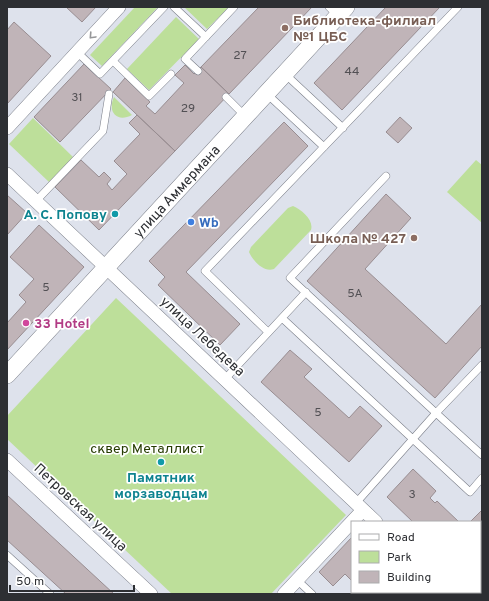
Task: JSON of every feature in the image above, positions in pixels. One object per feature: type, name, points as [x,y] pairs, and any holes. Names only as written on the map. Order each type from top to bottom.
[{"type":"street","points":[[7,128],[119,7]]},
{"type":"street","name":"улица Аммермана","points":[[7,375],[266,94],[338,10]]},
{"type":"street","name":"улица Лебедева","points":[[7,174],[375,521]]},
{"type":"street","name":"Петровская улица","points":[[7,460],[151,594]]},
{"type":"street","points":[[284,594],[360,506]]},
{"type":"lane","points":[[77,52],[100,74],[164,7]]},
{"type":"lane","points":[[174,7],[206,37]]},
{"type":"lane","points":[[198,71],[185,59],[234,7]]},
{"type":"lane","points":[[268,332],[205,270],[458,7]]},
{"type":"lane","points":[[113,61],[149,96],[171,74]]},
{"type":"lane","points":[[285,73],[343,128]]},
{"type":"lane","points":[[36,201],[103,131],[109,94]]},
{"type":"lane","points":[[266,94],[324,147]]},
{"type":"lane","points":[[226,98],[246,116]]},
{"type":"lane","points":[[386,176],[290,278],[482,455]]},
{"type":"lane","points":[[225,379],[306,292]]},
{"type":"lane","points":[[282,318],[470,492],[482,478]]},
{"type":"lane","points":[[360,506],[436,413],[482,365]]},
{"type":"lane","points":[[7,555],[50,594]]},
{"type":"lane","points":[[297,580],[312,594]]},
{"type":"green space","points":[[135,7],[158,7],[102,66],[90,55]]},
{"type":"green space","points":[[184,7],[229,7],[207,29]]},
{"type":"green space","points":[[176,17],[199,39],[149,90],[127,69]]},
{"type":"green space","points":[[114,97],[132,115],[122,118],[115,115],[112,107]]},
{"type":"green space","points":[[33,118],[73,157],[49,182],[9,144]]},
{"type":"green space","points":[[476,160],[482,165],[482,223],[447,192]]},
{"type":"green space","points":[[293,206],[300,210],[309,219],[311,223],[311,230],[274,269],[270,270],[263,268],[256,262],[249,252],[251,247],[288,208]]},
{"type":"green space","name":"сквер Металлист","points":[[116,298],[346,515],[271,594],[172,594],[7,439],[7,416]]},
{"type":"building","points":[[66,7],[96,7],[82,22]]},
{"type":"building","points":[[259,7],[312,7],[229,94],[201,67]]},
{"type":"building","points":[[386,7],[440,7],[342,110],[314,83]]},
{"type":"building","points":[[14,22],[51,56],[7,104],[7,30]]},
{"type":"building","points":[[84,64],[111,89],[60,142],[34,117]]},
{"type":"building","points":[[185,65],[194,74],[201,67],[229,94],[175,151],[113,92],[125,78],[150,102],[146,106],[155,114],[184,83],[175,75]]},
{"type":"building","points":[[137,115],[175,151],[99,230],[55,187],[81,160],[99,177],[104,172],[111,179],[107,184],[112,190],[127,174],[114,161],[140,134],[129,123]]},
{"type":"building","points":[[400,117],[412,128],[398,143],[386,132]]},
{"type":"building","points":[[284,122],[308,146],[186,272],[240,324],[220,345],[158,285],[165,277],[149,261]]},
{"type":"building","points":[[386,194],[411,218],[365,269],[446,344],[482,304],[482,346],[435,398],[307,281]]},
{"type":"building","points":[[7,195],[27,213],[7,235]]},
{"type":"building","points":[[39,225],[84,267],[7,350],[7,323],[26,302],[19,295],[34,279],[10,257]]},
{"type":"building","points":[[290,350],[312,369],[304,377],[349,418],[360,406],[382,426],[349,462],[261,382]]},
{"type":"building","points":[[413,469],[436,491],[430,498],[435,503],[437,501],[458,521],[412,521],[387,497]]},
{"type":"building","points":[[7,495],[114,594],[66,594],[7,540]]},
{"type":"building","points":[[482,510],[482,534],[481,521],[471,521]]},
{"type":"building","points":[[481,533],[482,534],[481,561]]},
{"type":"building","points":[[351,538],[351,580],[345,574],[333,586],[319,572]]},
{"type":"building","points":[[365,593],[411,594],[366,594]]},
{"type":"place","name":"Библиотека-филиал №1 ЦБС","points":[[285,28]]},
{"type":"place","name":"А. С. Попову","points":[[115,214]]},
{"type":"place","name":"Wb","points":[[191,222]]},
{"type":"place","name":"Школа № 427","points":[[414,238]]},
{"type":"place","name":"33 Hotel","points":[[26,323]]},
{"type":"place","name":"Памятник морзаводцам","points":[[161,462]]}]
